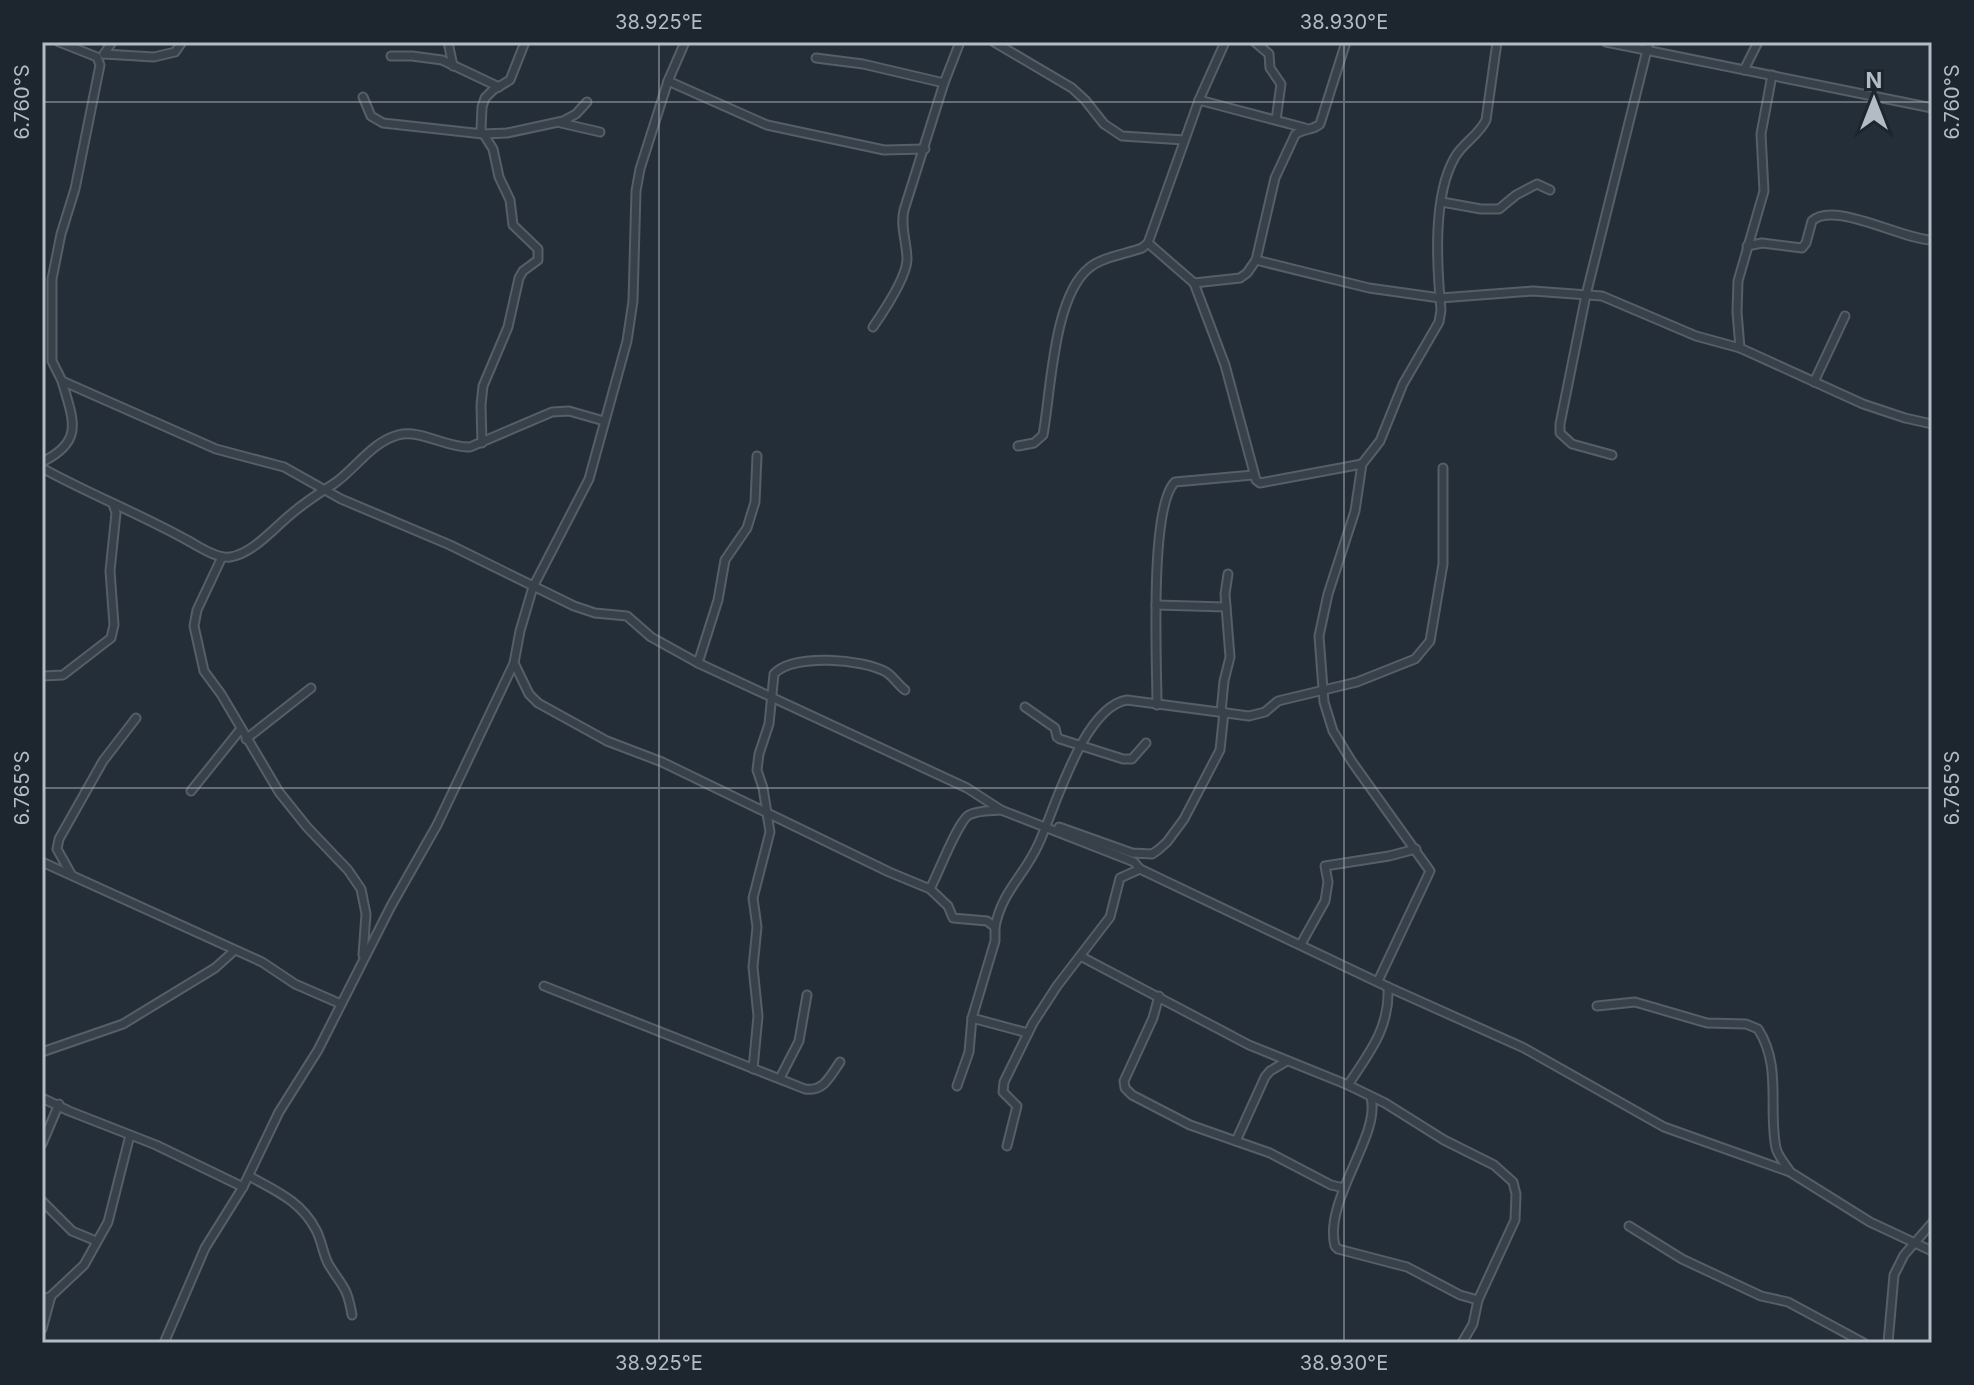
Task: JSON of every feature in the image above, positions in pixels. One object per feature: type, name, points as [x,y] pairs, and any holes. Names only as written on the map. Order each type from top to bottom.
[{"type":"street","points":[[59,42],[102,56],[154,57],[175,52],[182,42]]},
{"type":"street","points":[[42,462],[54,456],[71,440],[72,428],[62,381],[52,361],[52,294],[56,253],[78,176],[102,56],[112,42]]},
{"type":"street","points":[[448,42],[453,66]]},
{"type":"street","points":[[482,443],[483,386],[508,327],[519,278],[538,260],[539,254],[538,249],[513,225],[510,200],[494,162],[493,149],[483,134],[482,107],[485,98],[510,80],[525,42]]},
{"type":"street","points":[[164,1343],[205,1248],[243,1187],[279,1112],[318,1050],[362,961],[437,825],[514,663],[533,587],[589,479],[623,360],[631,314],[635,277],[636,191],[640,169],[668,81],[685,42]]},
{"type":"street","points":[[873,327],[884,312],[906,266],[902,220],[944,83],[960,42]]},
{"type":"street","points":[[994,42],[1072,88],[1104,124],[1122,136],[1184,140]]},
{"type":"street","points":[[1018,446],[1034,443],[1043,435],[1054,354],[1065,310],[1083,274],[1090,266],[1142,248],[1148,243],[1199,100],[1225,42]]},
{"type":"street","points":[[1255,42],[1269,54],[1270,68],[1281,84],[1276,120]]},
{"type":"street","points":[[1378,981],[1430,871],[1333,731],[1322,689],[1319,656],[1322,620],[1355,511],[1362,464],[1380,441],[1403,384],[1439,322],[1436,236],[1447,174],[1453,159],[1486,120],[1497,42]]},
{"type":"street","points":[[1606,42],[1648,46],[1744,70],[1932,108]]},
{"type":"street","points":[[1744,70],[1758,42]]},
{"type":"street","points":[[1199,100],[1315,129],[1320,124],[1348,43]]},
{"type":"street","points":[[1612,455],[1572,444],[1560,433],[1588,291],[1648,46]]},
{"type":"street","points":[[391,56],[442,60],[499,87]]},
{"type":"street","points":[[816,58],[863,64],[944,83]]},
{"type":"street","points":[[1740,348],[1738,281],[1764,191],[1761,134],[1772,75]]},
{"type":"street","points":[[668,81],[767,125],[884,150],[925,149]]},
{"type":"street","points":[[363,97],[371,116],[383,123],[483,134],[507,133],[555,123],[571,118],[587,102]]},
{"type":"street","points":[[555,123],[600,132]]},
{"type":"street","points":[[1194,283],[1240,278],[1247,273],[1256,260],[1275,178],[1295,135],[1308,129]]},
{"type":"street","points":[[1442,202],[1499,209],[1533,185],[1550,190]]},
{"type":"street","points":[[1747,246],[1762,243],[1802,248],[1812,221],[1823,214],[1874,223],[1907,237],[1932,240]]},
{"type":"street","points":[[1148,243],[1194,283],[1225,365],[1253,475],[1260,483],[1362,464]]},
{"type":"street","points":[[1256,260],[1369,288],[1440,298],[1533,291],[1588,291],[1696,336],[1740,348],[1863,404],[1932,424]]},
{"type":"street","points":[[1814,382],[1845,316]]},
{"type":"street","points":[[42,357],[52,361]]},
{"type":"street","points":[[62,381],[216,449],[284,467],[352,505],[450,545],[585,610],[627,616],[651,637],[698,663],[967,788],[1001,810],[1122,850],[1152,854],[1167,842],[1184,819],[1220,750],[1224,681],[1230,657],[1226,607],[1228,574]]},
{"type":"street","points":[[42,468],[113,504],[140,513],[222,557],[240,554],[345,476],[373,448],[402,434],[458,447],[482,443],[552,412],[569,411],[604,421]]},
{"type":"street","points":[[698,663],[700,648],[718,600],[725,560],[747,528],[755,502],[757,456]]},
{"type":"street","points":[[957,1086],[969,1052],[972,1018],[995,941],[999,905],[1037,847],[1061,785],[1092,728],[1118,702],[1127,700],[1249,716],[1260,714],[1278,701],[1357,682],[1415,659],[1430,641],[1443,564],[1443,468]]},
{"type":"street","points":[[1157,705],[1156,605],[1161,518],[1167,490],[1175,482],[1253,475]]},
{"type":"street","points":[[42,676],[63,675],[111,638],[115,604],[110,571],[116,513],[113,504]]},
{"type":"street","points":[[222,557],[197,610],[194,626],[204,671],[279,792],[361,889],[366,914],[362,961]]},
{"type":"street","points":[[1156,605],[1226,607]]},
{"type":"street","points":[[753,1069],[758,1016],[753,967],[757,927],[753,898],[770,839],[763,788],[757,770],[769,724],[774,674],[781,666],[814,659],[884,671],[905,690]]},
{"type":"street","points":[[514,663],[529,694],[538,703],[607,741],[662,762],[930,889],[948,906],[953,918],[987,921],[995,927]]},
{"type":"street","points":[[246,739],[311,688]]},
{"type":"street","points":[[1025,707],[1055,728],[1057,737],[1129,760],[1146,743]]},
{"type":"street","points":[[72,876],[57,849],[59,839],[95,774],[136,718]]},
{"type":"street","points":[[191,791],[240,730]]},
{"type":"street","points":[[930,889],[966,817],[972,813],[1001,810]]},
{"type":"street","points":[[1045,824],[1134,862],[1140,869],[1524,1048],[1664,1127],[1790,1172],[1870,1222],[1932,1251]]},
{"type":"street","points":[[1301,944],[1325,901],[1328,882],[1325,866],[1416,849]]},
{"type":"street","points":[[42,862],[262,962],[295,984],[341,1004]]},
{"type":"street","points":[[1007,1146],[1017,1106],[1005,1096],[1003,1087],[1028,1033],[1057,986],[1110,917],[1120,878],[1140,869]]},
{"type":"street","points":[[42,1052],[123,1024],[215,968],[235,950]]},
{"type":"street","points":[[1082,957],[1249,1045],[1385,1103],[1444,1140],[1494,1165],[1513,1182],[1515,1220],[1478,1300],[1473,1324],[1462,1343]]},
{"type":"street","points":[[544,986],[815,1091],[823,1086],[840,1062]]},
{"type":"street","points":[[1348,1085],[1382,1029],[1389,1010],[1388,987]]},
{"type":"street","points":[[780,1078],[799,1041],[807,995]]},
{"type":"street","points":[[1159,996],[1153,1018],[1124,1081],[1125,1088],[1132,1095],[1190,1125],[1270,1153],[1331,1185],[1344,1188]]},
{"type":"street","points":[[1597,1006],[1635,1002],[1707,1023],[1746,1024],[1758,1029],[1770,1055],[1773,1071],[1776,1149],[1790,1172]]},
{"type":"street","points":[[972,1018],[1028,1033]]},
{"type":"street","points":[[1236,1141],[1265,1077],[1287,1061]]},
{"type":"street","points":[[42,1098],[243,1187]]},
{"type":"street","points":[[1371,1098],[1371,1120],[1344,1188],[1332,1229],[1335,1246],[1407,1267],[1460,1295],[1478,1300]]},
{"type":"street","points":[[42,1144],[59,1104]]},
{"type":"street","points":[[42,1329],[46,1298],[84,1265],[108,1222],[130,1135]]},
{"type":"street","points":[[249,1176],[284,1193],[310,1220],[322,1243],[327,1262],[346,1287],[352,1315]]},
{"type":"street","points":[[42,1201],[72,1231],[96,1241]]},
{"type":"street","points":[[1888,1343],[1894,1275],[1904,1255],[1932,1223]]},
{"type":"street","points":[[1629,1226],[1682,1259],[1761,1296],[1788,1302],[1864,1343]]}]
